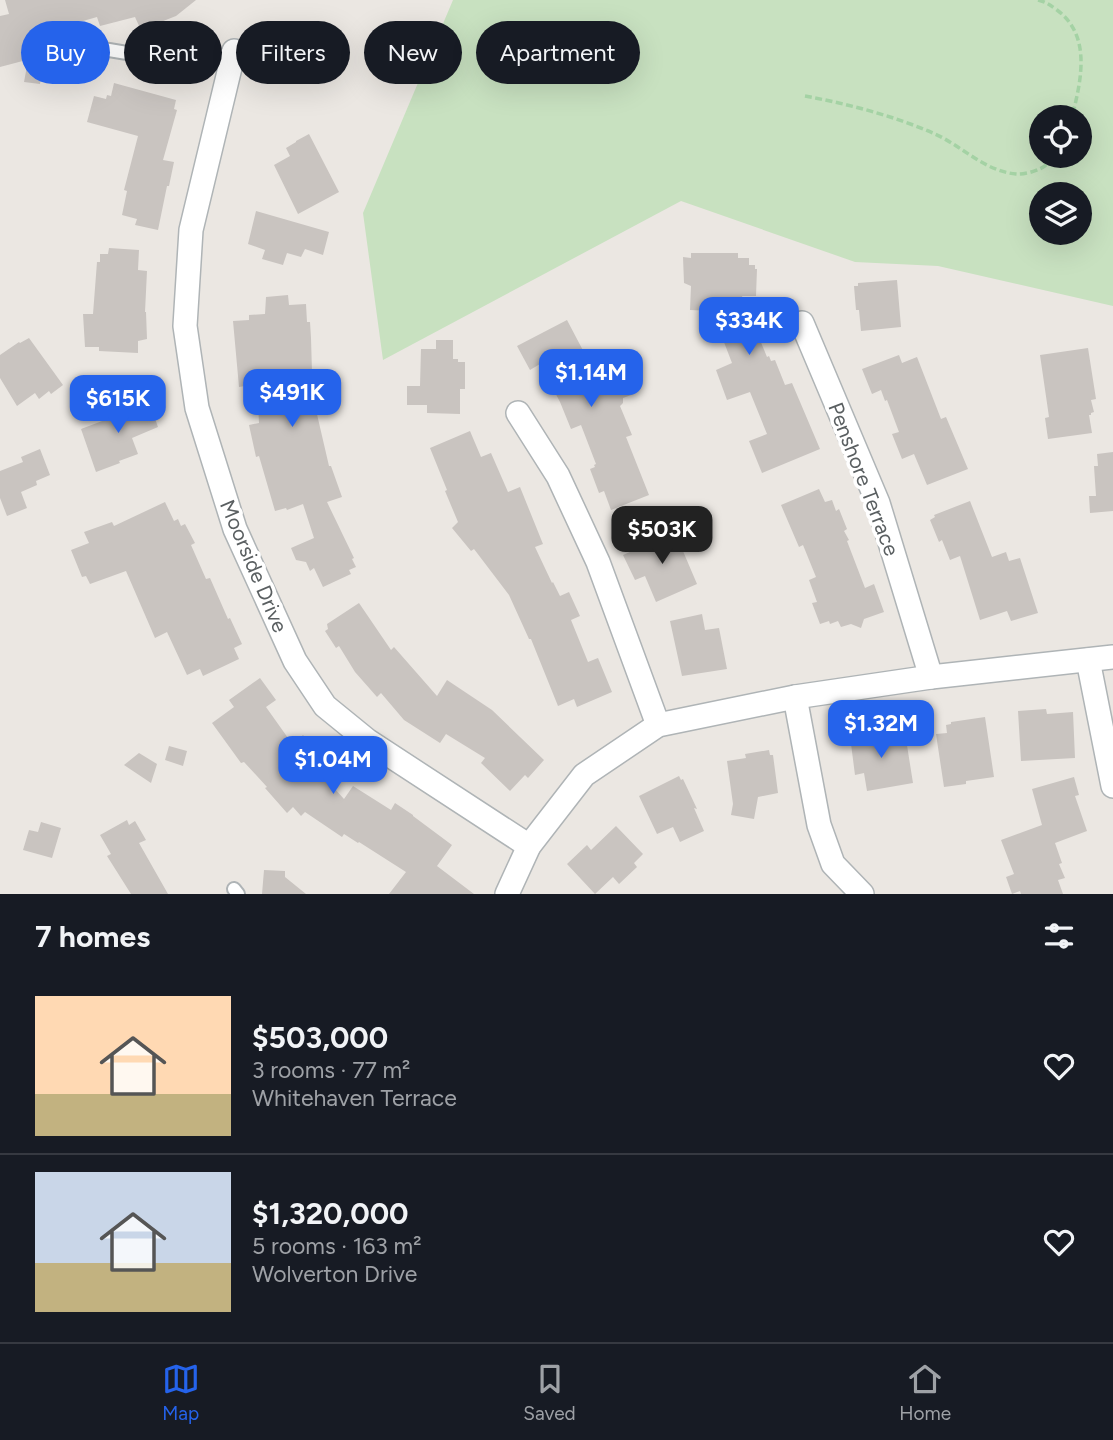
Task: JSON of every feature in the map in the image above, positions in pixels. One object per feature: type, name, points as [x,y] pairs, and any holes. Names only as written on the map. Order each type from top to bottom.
[{"type":"street","name":"Moorside Drive","points":[[234,51],[191,230],[185,326],[197,408],[234,529],[295,661],[325,706],[368,741],[529,846]]},
{"type":"street","name":"Penshore Terrace","points":[[802,323],[878,503],[931,677]]},
{"type":"street","points":[[518,413],[558,476],[598,562],[658,725]]},
{"type":"street","points":[[507,894],[529,846],[584,775],[658,725],[794,698],[931,677],[1113,657]]},
{"type":"street","points":[[1088,660],[1113,786]]},
{"type":"street","points":[[794,698],[820,825],[833,864],[862,894]]},
{"type":"lane","points":[[110,50],[175,61],[211,61],[234,51]]},
{"type":"path","points":[[1038,0],[1063,15],[1077,33],[1082,61],[1075,105]]},
{"type":"path","points":[[805,96],[902,121],[937,135],[969,156],[1002,172],[1020,175],[1039,168]]},
{"type":"green space","points":[[453,0],[1113,0],[1113,306],[938,266],[855,262],[681,201],[383,360],[363,213],[418,84],[462,84],[462,21],[444,21]]},
{"type":"building","points":[[5,0],[196,0],[176,16],[163,21],[137,21],[135,17],[110,23],[110,21],[98,21],[97,17],[83,21],[21,21],[21,61],[0,67],[0,16],[9,14]]},
{"type":"building","points":[[114,83],[176,100],[174,109],[177,110],[163,160],[174,162],[158,230],[135,225],[137,219],[122,215],[127,191],[124,190],[138,136],[87,122],[94,96],[106,99],[107,95],[111,96]]},
{"type":"building","points":[[309,134],[339,192],[298,214],[274,165],[290,156],[286,148]]},
{"type":"building","points":[[256,211],[329,232],[323,255],[305,249],[301,257],[287,253],[283,265],[262,259],[265,250],[248,244]]},
{"type":"building","points":[[109,248],[139,250],[138,270],[147,271],[147,339],[138,341],[138,353],[99,351],[99,347],[85,347],[83,314],[93,314],[97,262],[100,262],[100,254],[108,254]]},
{"type":"building","points":[[691,253],[738,253],[738,258],[749,258],[749,265],[755,265],[756,296],[742,296],[767,357],[769,356],[771,361],[775,360],[785,385],[792,383],[820,449],[762,473],[749,441],[767,434],[750,392],[727,400],[716,370],[732,363],[712,311],[690,310],[691,286],[684,283],[683,257],[691,258]]},
{"type":"building","points":[[897,280],[901,327],[861,331],[854,286],[858,286],[858,283]]},
{"type":"building","points":[[288,295],[289,305],[306,304],[311,338],[312,411],[316,410],[329,466],[342,497],[327,502],[356,567],[349,570],[351,574],[323,587],[314,568],[310,571],[306,562],[296,560],[291,548],[314,538],[303,504],[275,511],[259,456],[256,457],[249,425],[259,423],[257,384],[239,387],[233,321],[249,320],[249,315],[265,314],[266,297]]},
{"type":"building","points":[[567,320],[588,360],[598,355],[611,381],[626,375],[634,394],[623,398],[620,406],[632,435],[626,437],[649,495],[611,510],[604,491],[599,493],[590,469],[596,464],[581,425],[571,429],[540,364],[530,370],[517,346]]},
{"type":"building","points":[[29,338],[63,385],[39,399],[35,393],[17,406],[0,378],[0,355]]},
{"type":"building","points":[[436,340],[453,340],[453,359],[465,362],[465,389],[460,389],[460,414],[427,413],[427,405],[407,405],[407,386],[420,386],[421,349],[436,349]]},
{"type":"building","points":[[1088,348],[1096,399],[1091,400],[1094,412],[1089,415],[1092,433],[1048,439],[1045,418],[1049,417],[1040,355]]},
{"type":"building","points":[[899,355],[902,363],[917,357],[941,419],[946,417],[968,469],[927,485],[914,454],[902,459],[892,434],[899,432],[887,400],[885,401],[881,390],[872,394],[862,369]]},
{"type":"building","points":[[148,399],[158,427],[132,438],[138,454],[96,472],[81,429],[126,412],[125,408]]},
{"type":"building","points":[[470,431],[481,457],[491,453],[508,492],[520,487],[543,544],[535,547],[560,596],[569,592],[580,616],[571,620],[588,662],[598,658],[612,692],[577,707],[574,699],[558,706],[531,639],[509,595],[474,549],[471,551],[452,528],[458,522],[430,448]]},
{"type":"building","points":[[40,449],[50,475],[21,492],[27,508],[7,516],[0,498],[0,471],[23,462],[21,457]]},
{"type":"building","points":[[1113,452],[1113,511],[1090,513],[1089,496],[1096,496],[1094,466],[1098,466],[1097,454]]},
{"type":"building","points":[[819,489],[825,502],[832,500],[836,511],[839,509],[847,529],[844,531],[849,540],[847,541],[865,588],[874,584],[884,612],[864,619],[861,628],[851,624],[841,627],[838,621],[820,624],[812,603],[817,602],[809,580],[816,577],[803,545],[799,547],[781,505]]},
{"type":"building","points":[[970,501],[992,557],[1006,552],[1009,561],[1020,558],[1038,613],[1011,621],[1007,611],[980,620],[960,556],[950,560],[930,520],[934,515]]},
{"type":"building","points":[[165,502],[174,521],[178,519],[181,526],[185,524],[195,543],[191,545],[206,579],[210,578],[242,644],[234,648],[239,659],[203,676],[200,669],[187,675],[167,632],[155,638],[126,571],[90,584],[86,576],[82,577],[71,550],[89,543],[84,532],[112,522],[114,526]]},
{"type":"building","points":[[674,530],[697,584],[656,602],[645,576],[635,580],[623,555]]},
{"type":"building","points":[[359,603],[391,650],[394,647],[437,696],[447,680],[492,710],[544,760],[528,778],[525,775],[510,791],[481,763],[485,758],[446,734],[440,743],[404,720],[381,693],[377,697],[325,631],[328,629],[327,624]]},
{"type":"building","points":[[702,614],[705,630],[719,628],[727,669],[682,676],[670,621]]},
{"type":"building","points":[[260,678],[276,700],[266,707],[293,745],[303,735],[323,758],[314,766],[344,799],[353,786],[391,810],[395,803],[413,815],[452,845],[437,866],[474,894],[389,894],[406,872],[359,842],[344,834],[342,837],[305,812],[301,816],[293,807],[287,813],[244,762],[241,763],[212,723],[234,707],[229,700]]},
{"type":"building","points":[[1046,709],[1047,714],[1073,712],[1075,758],[1021,761],[1018,711]]},
{"type":"building","points":[[985,717],[994,777],[944,787],[936,734],[947,733],[946,725],[951,722]]},
{"type":"building","points":[[886,730],[888,742],[906,739],[913,783],[867,791],[864,773],[855,775],[850,736]]},
{"type":"building","points":[[169,746],[187,751],[183,766],[165,760]]},
{"type":"building","points":[[769,750],[770,755],[773,755],[778,793],[758,797],[754,819],[731,815],[733,804],[727,761],[746,758],[745,754]]},
{"type":"building","points":[[139,753],[157,764],[151,783],[124,765]]},
{"type":"building","points":[[679,776],[697,809],[694,808],[704,831],[680,842],[673,827],[657,834],[639,796]]},
{"type":"building","points":[[1074,777],[1079,795],[1075,796],[1087,831],[1055,843],[1065,878],[1058,880],[1063,894],[1021,894],[1020,891],[1012,894],[1006,877],[1014,874],[1001,840],[1042,825],[1032,789]]},
{"type":"building","points":[[127,820],[129,825],[135,821],[146,840],[139,843],[168,894],[131,894],[107,856],[111,854],[100,835]]},
{"type":"building","points":[[41,822],[61,828],[52,858],[23,850],[29,830],[38,832]]},
{"type":"building","points":[[616,826],[643,854],[634,863],[637,867],[619,884],[613,877],[595,894],[567,864],[587,845],[591,850]]},
{"type":"building","points":[[264,870],[285,871],[285,877],[306,894],[262,894]]}]
